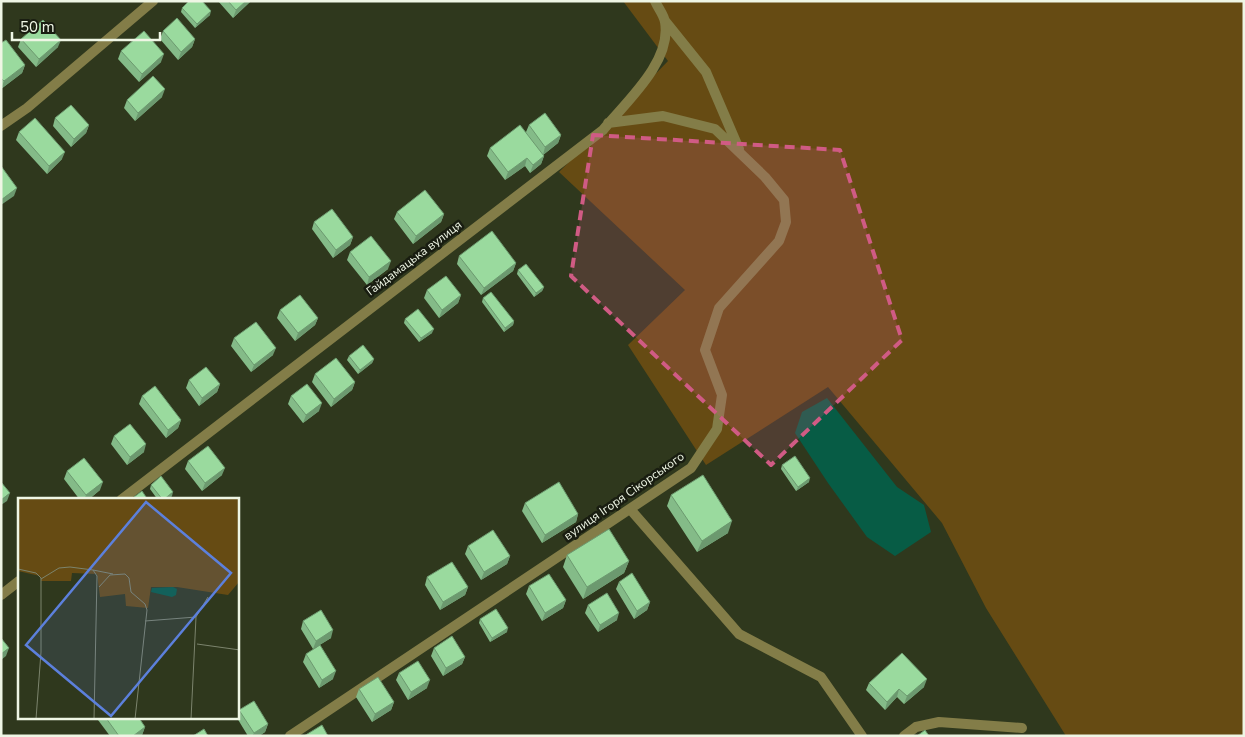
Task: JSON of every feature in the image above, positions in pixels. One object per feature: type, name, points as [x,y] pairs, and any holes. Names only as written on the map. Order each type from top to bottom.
[{"type":"street","points":[[1,126],[27,108],[153,1]]},
{"type":"street","name":"Гайдамацька вулиця","points":[[124,498],[603,130],[653,70],[665,44],[665,21],[655,1]]},
{"type":"street","name":"вулиця Ігоря Сікорського","points":[[665,21],[706,72],[740,154]]},
{"type":"street","name":"вулиця Ігоря Сікорського","points":[[290,736],[691,468],[717,429],[722,395],[705,350],[719,308],[780,242],[786,222],[784,200],[765,177],[715,129],[663,116],[608,123]]},
{"type":"street","points":[[630,509],[739,634],[821,677],[862,736]]},
{"type":"street","points":[[1,595],[18,582]]},
{"type":"street","points":[[904,736],[916,727],[939,722],[1022,728]]},
{"type":"highlighted area","points":[[593,135],[840,150],[902,340],[771,465],[571,276]]},
{"type":"shaded area","points":[[623,1],[1244,1],[1244,736],[1066,736],[986,608],[942,523],[828,387],[706,465],[628,345],[685,290],[559,172],[668,61]]},
{"type":"shaded area","points":[[827,398],[897,487],[924,505],[931,532],[895,556],[867,537],[795,433],[802,412]]},
{"type":"building","points":[[189,1],[202,1],[211,11],[197,24],[182,8]]},
{"type":"building","points":[[228,1],[246,1],[236,10]]},
{"type":"building","points":[[177,18],[195,39],[181,52],[163,31]]},
{"type":"building","points":[[43,20],[61,40],[39,59],[21,39]]},
{"type":"building","points":[[144,31],[164,54],[142,74],[121,51]]},
{"type":"building","points":[[6,40],[25,65],[4,81],[1,78],[1,43]]},
{"type":"building","points":[[153,76],[165,89],[138,113],[127,100]]},
{"type":"building","points":[[71,105],[89,125],[74,139],[55,118]]},
{"type":"building","points":[[545,113],[561,135],[545,147],[529,125]]},
{"type":"building","points":[[35,118],[65,152],[49,166],[19,132]]},
{"type":"building","points":[[520,125],[544,156],[533,165],[527,158],[508,172],[490,148]]},
{"type":"building","points":[[1,166],[17,188],[1,200]]},
{"type":"building","points":[[425,190],[444,214],[416,236],[397,212]]},
{"type":"building","points":[[332,209],[353,237],[336,250],[314,222]]},
{"type":"building","points":[[492,231],[516,263],[484,288],[459,256]]},
{"type":"building","points":[[371,236],[391,261],[369,277],[350,252]]},
{"type":"building","points":[[526,264],[544,287],[536,293],[518,270]]},
{"type":"building","points":[[446,276],[461,295],[442,310],[427,290]]},
{"type":"building","points":[[491,292],[514,321],[505,328],[483,298]]},
{"type":"building","points":[[300,295],[318,318],[298,333],[280,310]]},
{"type":"building","points":[[418,309],[434,329],[421,338],[405,319]]},
{"type":"building","points":[[256,322],[276,348],[254,365],[234,338]]},
{"type":"building","points":[[363,345],[374,359],[360,370],[349,356]]},
{"type":"building","points":[[336,358],[355,382],[334,399],[315,374]]},
{"type":"building","points":[[206,367],[220,384],[202,398],[189,380]]},
{"type":"building","points":[[307,384],[322,403],[306,415],[291,396]]},
{"type":"building","points":[[155,386],[181,420],[168,430],[142,396]]},
{"type":"building","points":[[130,424],[146,444],[130,457],[114,436]]},
{"type":"building","points":[[208,446],[225,468],[205,483],[188,461]]},
{"type":"building","points":[[795,456],[810,478],[798,487],[782,465]]},
{"type":"building","points":[[84,458],[103,482],[86,495],[67,471]]},
{"type":"building","points":[[703,475],[732,521],[702,541],[671,495]]},
{"type":"building","points":[[161,476],[173,492],[166,498],[161,498],[151,485]]},
{"type":"building","points":[[1,482],[10,493],[1,500]]},
{"type":"building","points":[[559,482],[578,514],[545,535],[525,503]]},
{"type":"building","points":[[142,491],[147,498],[133,498]]},
{"type":"building","points":[[609,529],[629,561],[587,587],[567,555]]},
{"type":"building","points":[[493,530],[510,556],[484,572],[468,546]]},
{"type":"building","points":[[452,562],[468,587],[443,602],[427,577]]},
{"type":"building","points":[[632,573],[650,602],[637,611],[619,582]]},
{"type":"building","points":[[549,574],[566,600],[545,613],[529,586]]},
{"type":"building","points":[[607,593],[619,613],[600,625],[588,605]]},
{"type":"building","points":[[496,609],[508,628],[492,638],[480,619]]},
{"type":"building","points":[[321,610],[333,630],[316,641],[303,621]]},
{"type":"building","points":[[452,636],[465,657],[446,668],[434,648]]},
{"type":"building","points":[[1,638],[9,648],[1,654]]},
{"type":"building","points":[[320,645],[336,671],[322,680],[306,654]]},
{"type":"building","points":[[902,653],[927,679],[907,696],[899,689],[887,702],[869,683]]},
{"type":"building","points":[[418,661],[430,680],[411,692],[399,673]]},
{"type":"building","points":[[378,677],[394,702],[375,714],[359,689]]},
{"type":"building","points":[[254,701],[268,724],[254,733],[239,710]]},
{"type":"building","points":[[107,720],[140,720],[145,727],[133,736],[119,736]]},
{"type":"building","points":[[322,725],[328,736],[304,736]]},
{"type":"building","points":[[204,729],[208,736],[193,736]]},
{"type":"building","points":[[925,730],[929,736],[917,736]]}]
